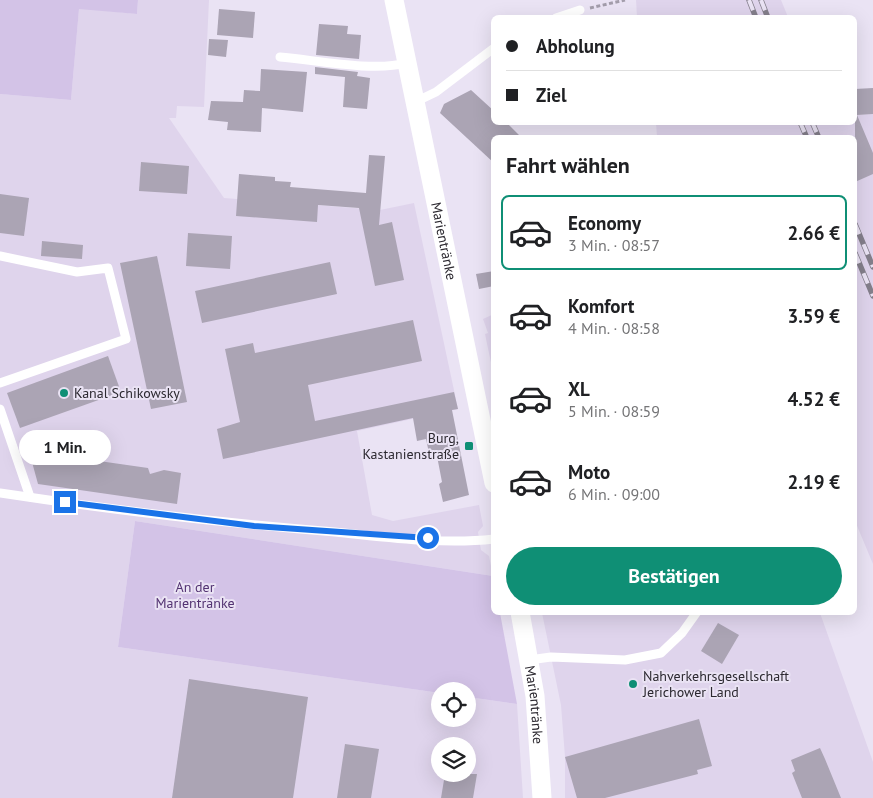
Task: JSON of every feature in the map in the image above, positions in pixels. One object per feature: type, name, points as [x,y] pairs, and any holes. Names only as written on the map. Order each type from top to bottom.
[{"type":"street","name":"Marientränke","points":[[394,0],[491,469]]},
{"type":"street","name":"Marientränke","points":[[521,615],[535,696],[542,798]]},
{"type":"lane","points":[[565,15],[580,10]]},
{"type":"lane","points":[[415,102],[436,92],[491,50]]},
{"type":"lane","points":[[280,57],[377,66],[394,66],[407,63]]},
{"type":"lane","points":[[0,256],[77,272],[108,268],[126,339],[0,383]]},
{"type":"lane","points":[[0,409],[30,497]]},
{"type":"lane","points":[[0,493],[264,526],[394,537],[480,541],[491,539]]},
{"type":"lane","points":[[529,660],[551,657],[625,660],[660,654],[682,634],[695,615]]},
{"type":"path","points":[[580,10],[625,0]]},
{"type":"shaded area","points":[[138,0],[209,0],[204,107],[177,106],[176,118],[169,118],[224,198],[380,210],[414,203],[458,409],[357,431],[372,515],[393,521],[479,505],[483,526],[478,532],[481,550],[489,556],[491,566],[491,576],[135,521],[118,647],[431,692],[431,727],[476,727],[476,698],[517,704],[523,798],[0,798],[0,94],[71,100],[79,8],[137,14]]},
{"type":"shaded area","points":[[636,0],[781,0],[787,15],[637,15]]},
{"type":"shaded area","points":[[873,114],[873,564],[857,526],[857,135],[657,135],[656,125],[857,125],[857,115]]},
{"type":"shaded area","points":[[491,315],[491,363],[485,334],[488,333],[483,319]]},
{"type":"shaded area","points":[[542,615],[821,615],[873,762],[873,798],[565,798],[565,757],[561,705]]},
{"type":"green space","points":[[0,0],[138,0],[137,14],[79,9],[71,100],[0,94]]},
{"type":"green space","name":"An der Marientränke","points":[[135,521],[491,576],[491,615],[500,615],[517,704],[476,698],[476,682],[431,682],[431,692],[118,647]]},
{"type":"building","points":[[219,9],[255,12],[253,38],[217,35]]},
{"type":"building","points":[[319,24],[348,26],[347,34],[361,35],[359,59],[316,55]]},
{"type":"building","points":[[209,39],[228,40],[226,57],[208,55]]},
{"type":"building","points":[[315,67],[358,72],[357,76],[370,78],[367,109],[343,107],[345,77],[315,74]]},
{"type":"building","points":[[261,69],[307,72],[303,112],[262,108],[261,132],[227,130],[228,122],[208,120],[211,101],[243,102],[244,90],[260,91]]},
{"type":"building","points":[[873,88],[873,114],[857,115],[857,89]]},
{"type":"building","points":[[471,90],[491,108],[491,125],[509,125],[519,135],[491,135],[491,160],[440,113],[444,104]]},
{"type":"building","points":[[857,115],[873,153],[873,174],[857,181],[857,135],[855,135]]},
{"type":"building","points":[[369,155],[385,156],[379,225],[392,222],[404,280],[375,286],[359,208],[318,205],[317,222],[236,216],[239,174],[275,177],[275,181],[291,182],[290,187],[366,193]]},
{"type":"building","points":[[141,162],[189,166],[187,194],[139,191]]},
{"type":"building","points":[[0,194],[29,198],[24,236],[0,233]]},
{"type":"building","points":[[188,233],[232,236],[230,269],[186,266]]},
{"type":"building","points":[[42,241],[83,245],[82,259],[41,256]]},
{"type":"building","points":[[157,256],[187,402],[151,409],[120,263]]},
{"type":"building","points":[[330,262],[337,294],[202,323],[195,291]]},
{"type":"building","points":[[491,272],[491,287],[479,289],[476,274]]},
{"type":"building","points":[[413,320],[422,361],[308,385],[315,421],[454,392],[458,409],[452,410],[469,495],[443,502],[439,484],[442,482],[436,451],[429,453],[426,439],[417,441],[413,418],[223,459],[217,429],[240,422],[225,349],[253,343],[255,353]]},
{"type":"building","name":"Kanal Schikowsky","points":[[108,356],[121,392],[20,428],[7,393]]},
{"type":"building","points":[[29,451],[148,468],[150,474],[164,470],[181,473],[177,504],[38,484]]},
{"type":"building","points":[[718,623],[739,635],[722,664],[701,651]]},
{"type":"building","points":[[189,679],[308,697],[293,798],[172,798]]},
{"type":"building","points":[[699,719],[712,766],[697,770],[698,774],[605,798],[577,798],[565,757]]},
{"type":"building","points":[[345,744],[379,749],[371,798],[337,798]]},
{"type":"building","points":[[820,748],[841,798],[802,798],[792,773],[795,771],[791,760]]},
{"type":"building","points":[[444,782],[476,782],[473,798],[441,798]]},
{"type":"railway","points":[[749,0],[755,15]]},
{"type":"railway","points":[[761,0],[767,15]]},
{"type":"railway","points":[[801,125],[806,135]]},
{"type":"railway","points":[[813,125],[818,135]]},
{"type":"railway","points":[[857,229],[873,267]]},
{"type":"railway","points":[[857,258],[873,296]]},
{"type":"place","name":"Kanal Schikowsky","points":[[64,393]]},
{"type":"place","name":"Burg, Kastanienstraße","points":[[469,446]]},
{"type":"place","name":"Nahverkehrsgesellschaft Jerichower Land","points":[[633,684]]},
{"type":"route","points":[[65,502],[254,526],[428,538]]}]
